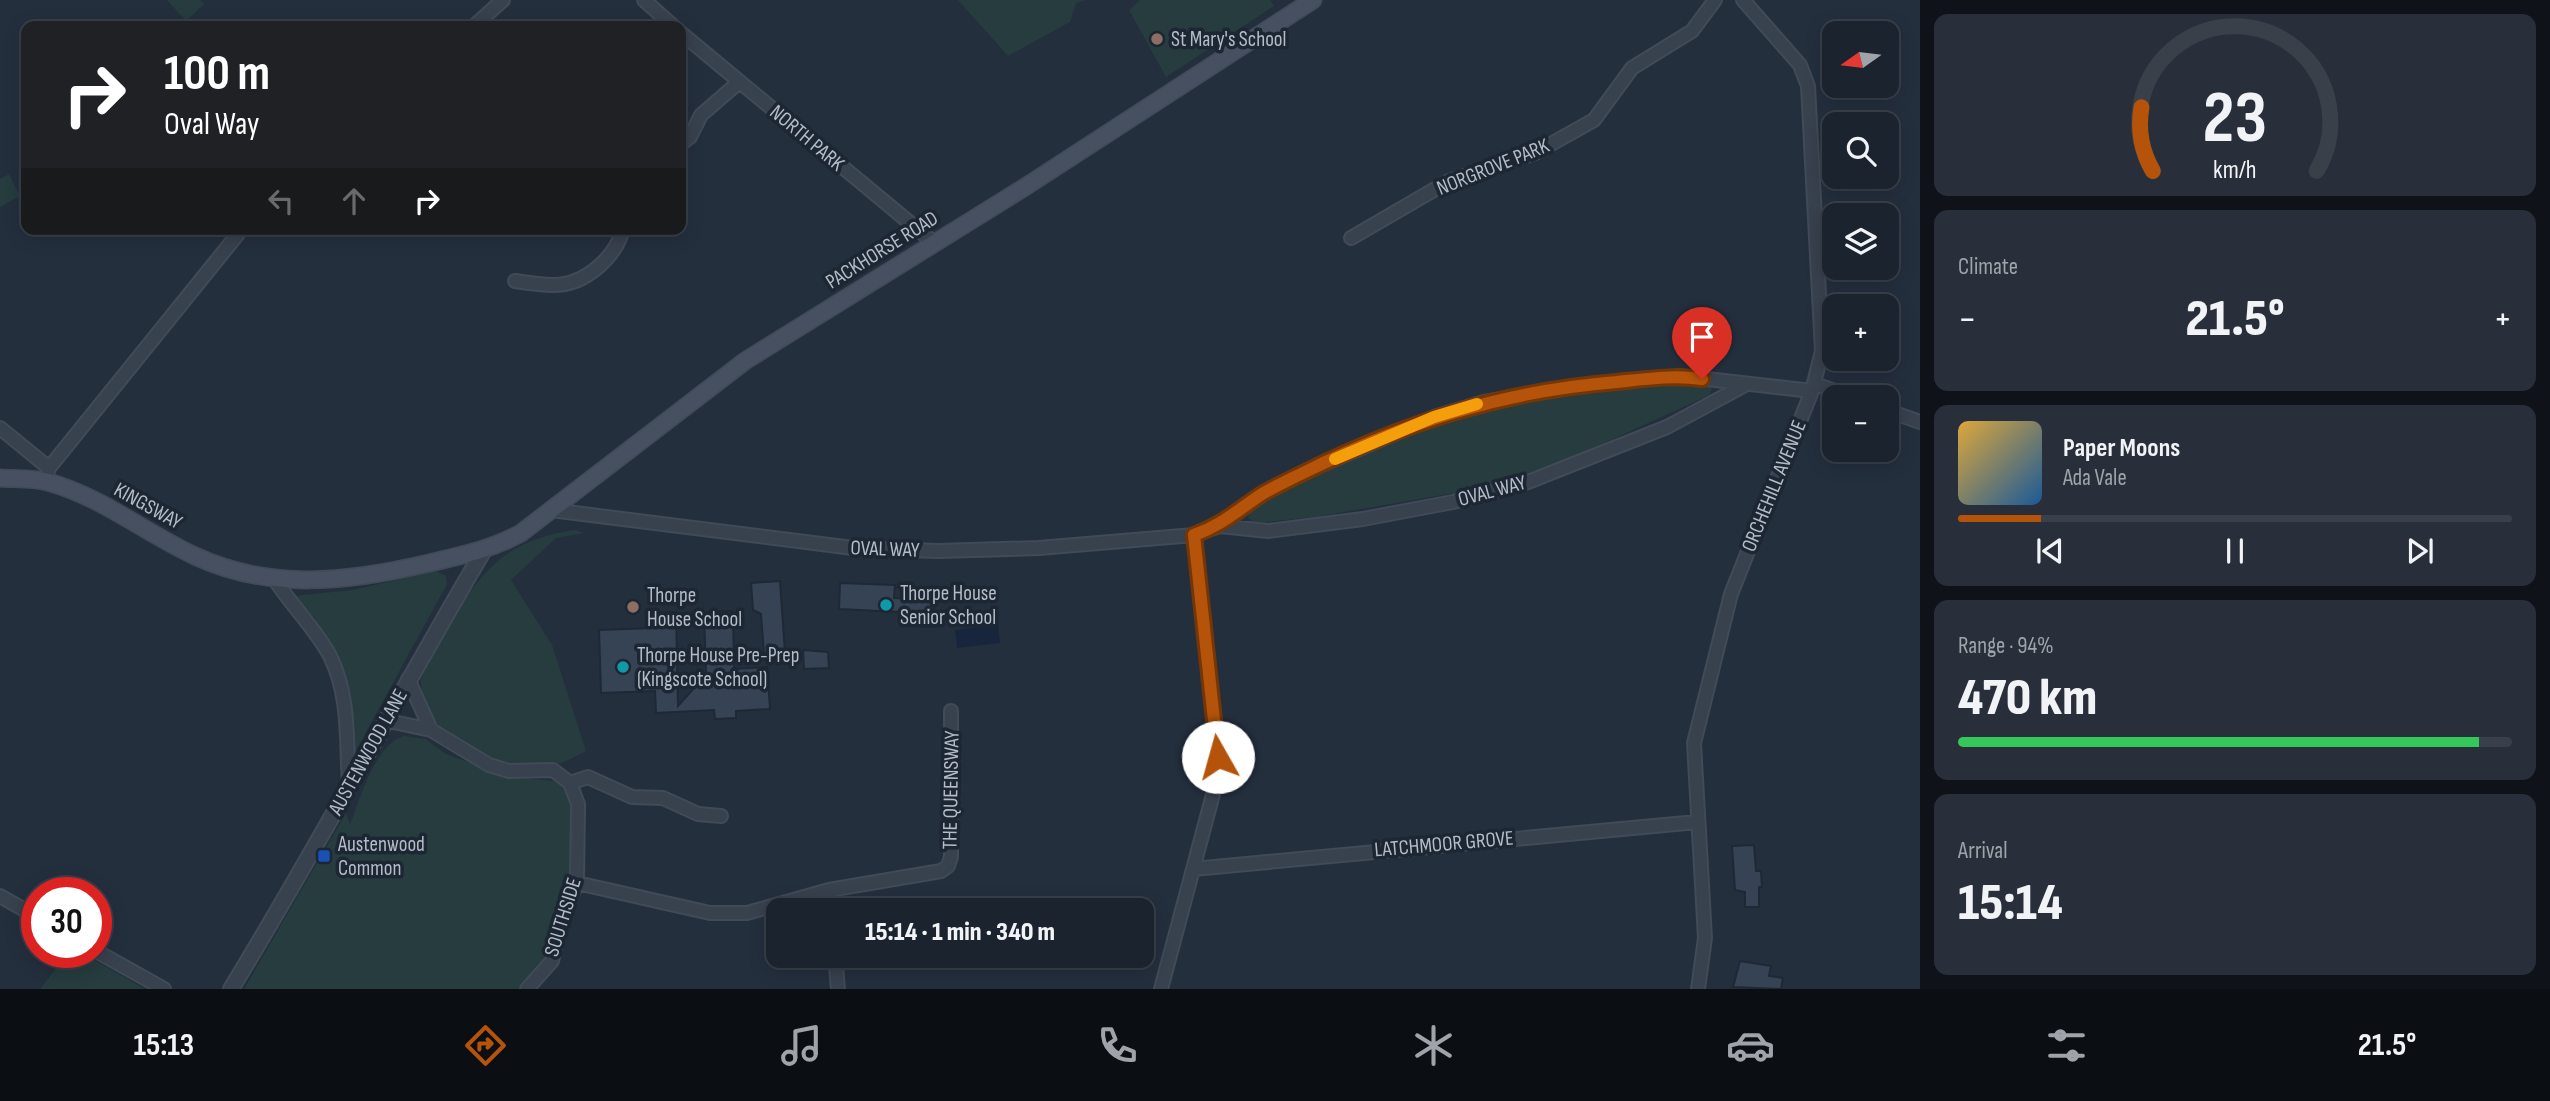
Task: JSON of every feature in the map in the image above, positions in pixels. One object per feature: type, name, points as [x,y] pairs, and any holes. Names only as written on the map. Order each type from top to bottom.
[{"type":"main road","name":"PACKHORSE ROAD","points":[[484,551],[521,533],[745,361],[1025,187],[1313,0]]},
{"type":"main road","name":"KINGSWAY","points":[[0,478],[47,474],[193,556],[229,570],[273,578],[307,582],[354,579],[484,551]]},
{"type":"street","points":[[480,21],[503,0]]},
{"type":"street","points":[[643,0],[667,21]]},
{"type":"street","name":"NORGROVE PARK","points":[[1351,238],[1449,181],[1535,153],[1594,120],[1632,68],[1692,31],[1716,0]]},
{"type":"street","name":"ORCHEHILL AVENUE","points":[[1698,989],[1705,938],[1696,822],[1694,743],[1731,594],[1813,387],[1822,351],[1808,86],[1800,65],[1744,0]]},
{"type":"street","name":"NORTH PARK","points":[[686,37],[933,242]]},
{"type":"street","points":[[686,140],[701,116],[738,83]]},
{"type":"street","points":[[0,428],[47,474],[237,235]]},
{"type":"street","points":[[515,281],[556,285],[570,283],[606,261],[619,246],[622,235]]},
{"type":"street","name":"OVAL WAY","points":[[551,510],[853,548],[938,551],[1039,548],[1194,535],[1220,526],[1264,493],[1308,471],[1434,417],[1484,402],[1591,384],[1680,376],[1822,389]]},
{"type":"street","name":"OVAL WAY","points":[[1220,526],[1268,531],[1363,519],[1453,502],[1528,482],[1667,427],[1745,384]]},
{"type":"street","points":[[1899,415],[1920,422]]},
{"type":"street","points":[[1161,989],[1216,783],[1218,757],[1194,535]]},
{"type":"street","name":"AUSTENWOOD LANE","points":[[231,989],[312,857],[384,720],[484,551]]},
{"type":"street","points":[[273,578],[316,635],[339,677],[346,713],[349,783]]},
{"type":"street","points":[[408,679],[431,730]]},
{"type":"street","name":"THE QUEENSWAY","points":[[577,883],[710,912],[747,913],[829,890],[940,871],[948,866],[951,857],[951,711]]},
{"type":"street","points":[[384,720],[431,730],[489,765],[509,771],[553,770],[570,783],[587,776],[632,797],[663,798],[698,814],[721,816]]},
{"type":"street","name":"SOUTHSIDE","points":[[527,989],[552,961],[560,924],[577,883],[578,804],[570,783]]},
{"type":"street","name":"LATCHMOOR GROVE","points":[[1193,869],[1696,822]]},
{"type":"street","points":[[829,890],[830,898]]},
{"type":"street","points":[[0,896],[21,908]]},
{"type":"street","points":[[112,960],[164,989]]},
{"type":"street","points":[[836,968],[838,989]]},
{"type":"green space","points":[[167,0],[200,0],[204,4],[186,21]]},
{"type":"green space","points":[[958,0],[1086,0],[1076,3],[1070,22],[1008,56]]},
{"type":"green space","points":[[1140,0],[1270,0],[1274,6],[1166,77],[1129,10]]},
{"type":"green space","points":[[9,174],[20,196],[0,207],[0,179]]},
{"type":"green space","points":[[1707,384],[1712,388],[1710,395],[1582,453],[1527,474],[1454,493],[1315,517],[1256,523],[1248,518],[1252,507],[1309,478],[1364,453],[1471,416],[1583,393]]},
{"type":"green space","points":[[575,530],[584,533],[556,538],[511,580],[552,645],[586,751],[561,763],[537,766],[514,764],[470,749],[451,737],[436,722],[425,703],[421,682],[426,663],[469,594],[495,564],[528,542]]},
{"type":"green space","points":[[436,571],[446,576],[447,584],[352,758],[351,724],[315,618],[293,596],[353,590]]},
{"type":"green space","points":[[404,736],[425,739],[446,754],[507,776],[563,782],[574,802],[572,874],[546,945],[546,969],[528,989],[244,989],[346,813],[350,825],[377,761],[385,749]]},
{"type":"green space","points":[[56,968],[108,968],[145,989],[40,989]]},
{"type":"water","points":[[998,625],[1000,643],[957,648],[955,630]]},
{"type":"building","points":[[780,581],[785,653],[764,654],[761,614],[753,610],[751,583]]},
{"type":"building","name":"Thorpe House Senior School","points":[[840,583],[895,585],[894,598],[934,600],[933,627],[901,625],[899,612],[839,609]]},
{"type":"building","name":"Thorpe House Pre-Prep (Kingscote School)","points":[[733,611],[734,669],[767,667],[770,709],[736,711],[736,718],[715,719],[714,710],[656,713],[655,691],[601,693],[599,630],[653,628],[652,613],[676,612],[678,706],[706,675],[704,612]]},
{"type":"building","points":[[803,650],[828,652],[829,668],[804,669]]},
{"type":"building","points":[[1754,845],[1756,871],[1761,871],[1762,887],[1759,887],[1759,907],[1745,907],[1745,892],[1735,890],[1732,846]]},
{"type":"building","points":[[1740,961],[1771,966],[1769,976],[1783,978],[1781,989],[1733,987]]},
{"type":"slow traffic","points":[[1335,459],[1434,417],[1477,404]]},
{"type":"place","name":"St Mary's School","points":[[1157,39]]},
{"type":"place","name":"Thorpe House Senior School","points":[[886,605]]},
{"type":"place","name":"Thorpe House School","points":[[633,607]]},
{"type":"place","name":"Thorpe House Pre-Prep (Kingscote School)","points":[[623,667]]},
{"type":"place","name":"Austenwood Common","points":[[324,856]]},
{"type":"route","points":[[1218,757],[1204,649],[1194,535],[1220,526],[1264,493],[1308,471],[1434,417],[1484,402],[1591,384],[1680,376],[1702,379]]}]
